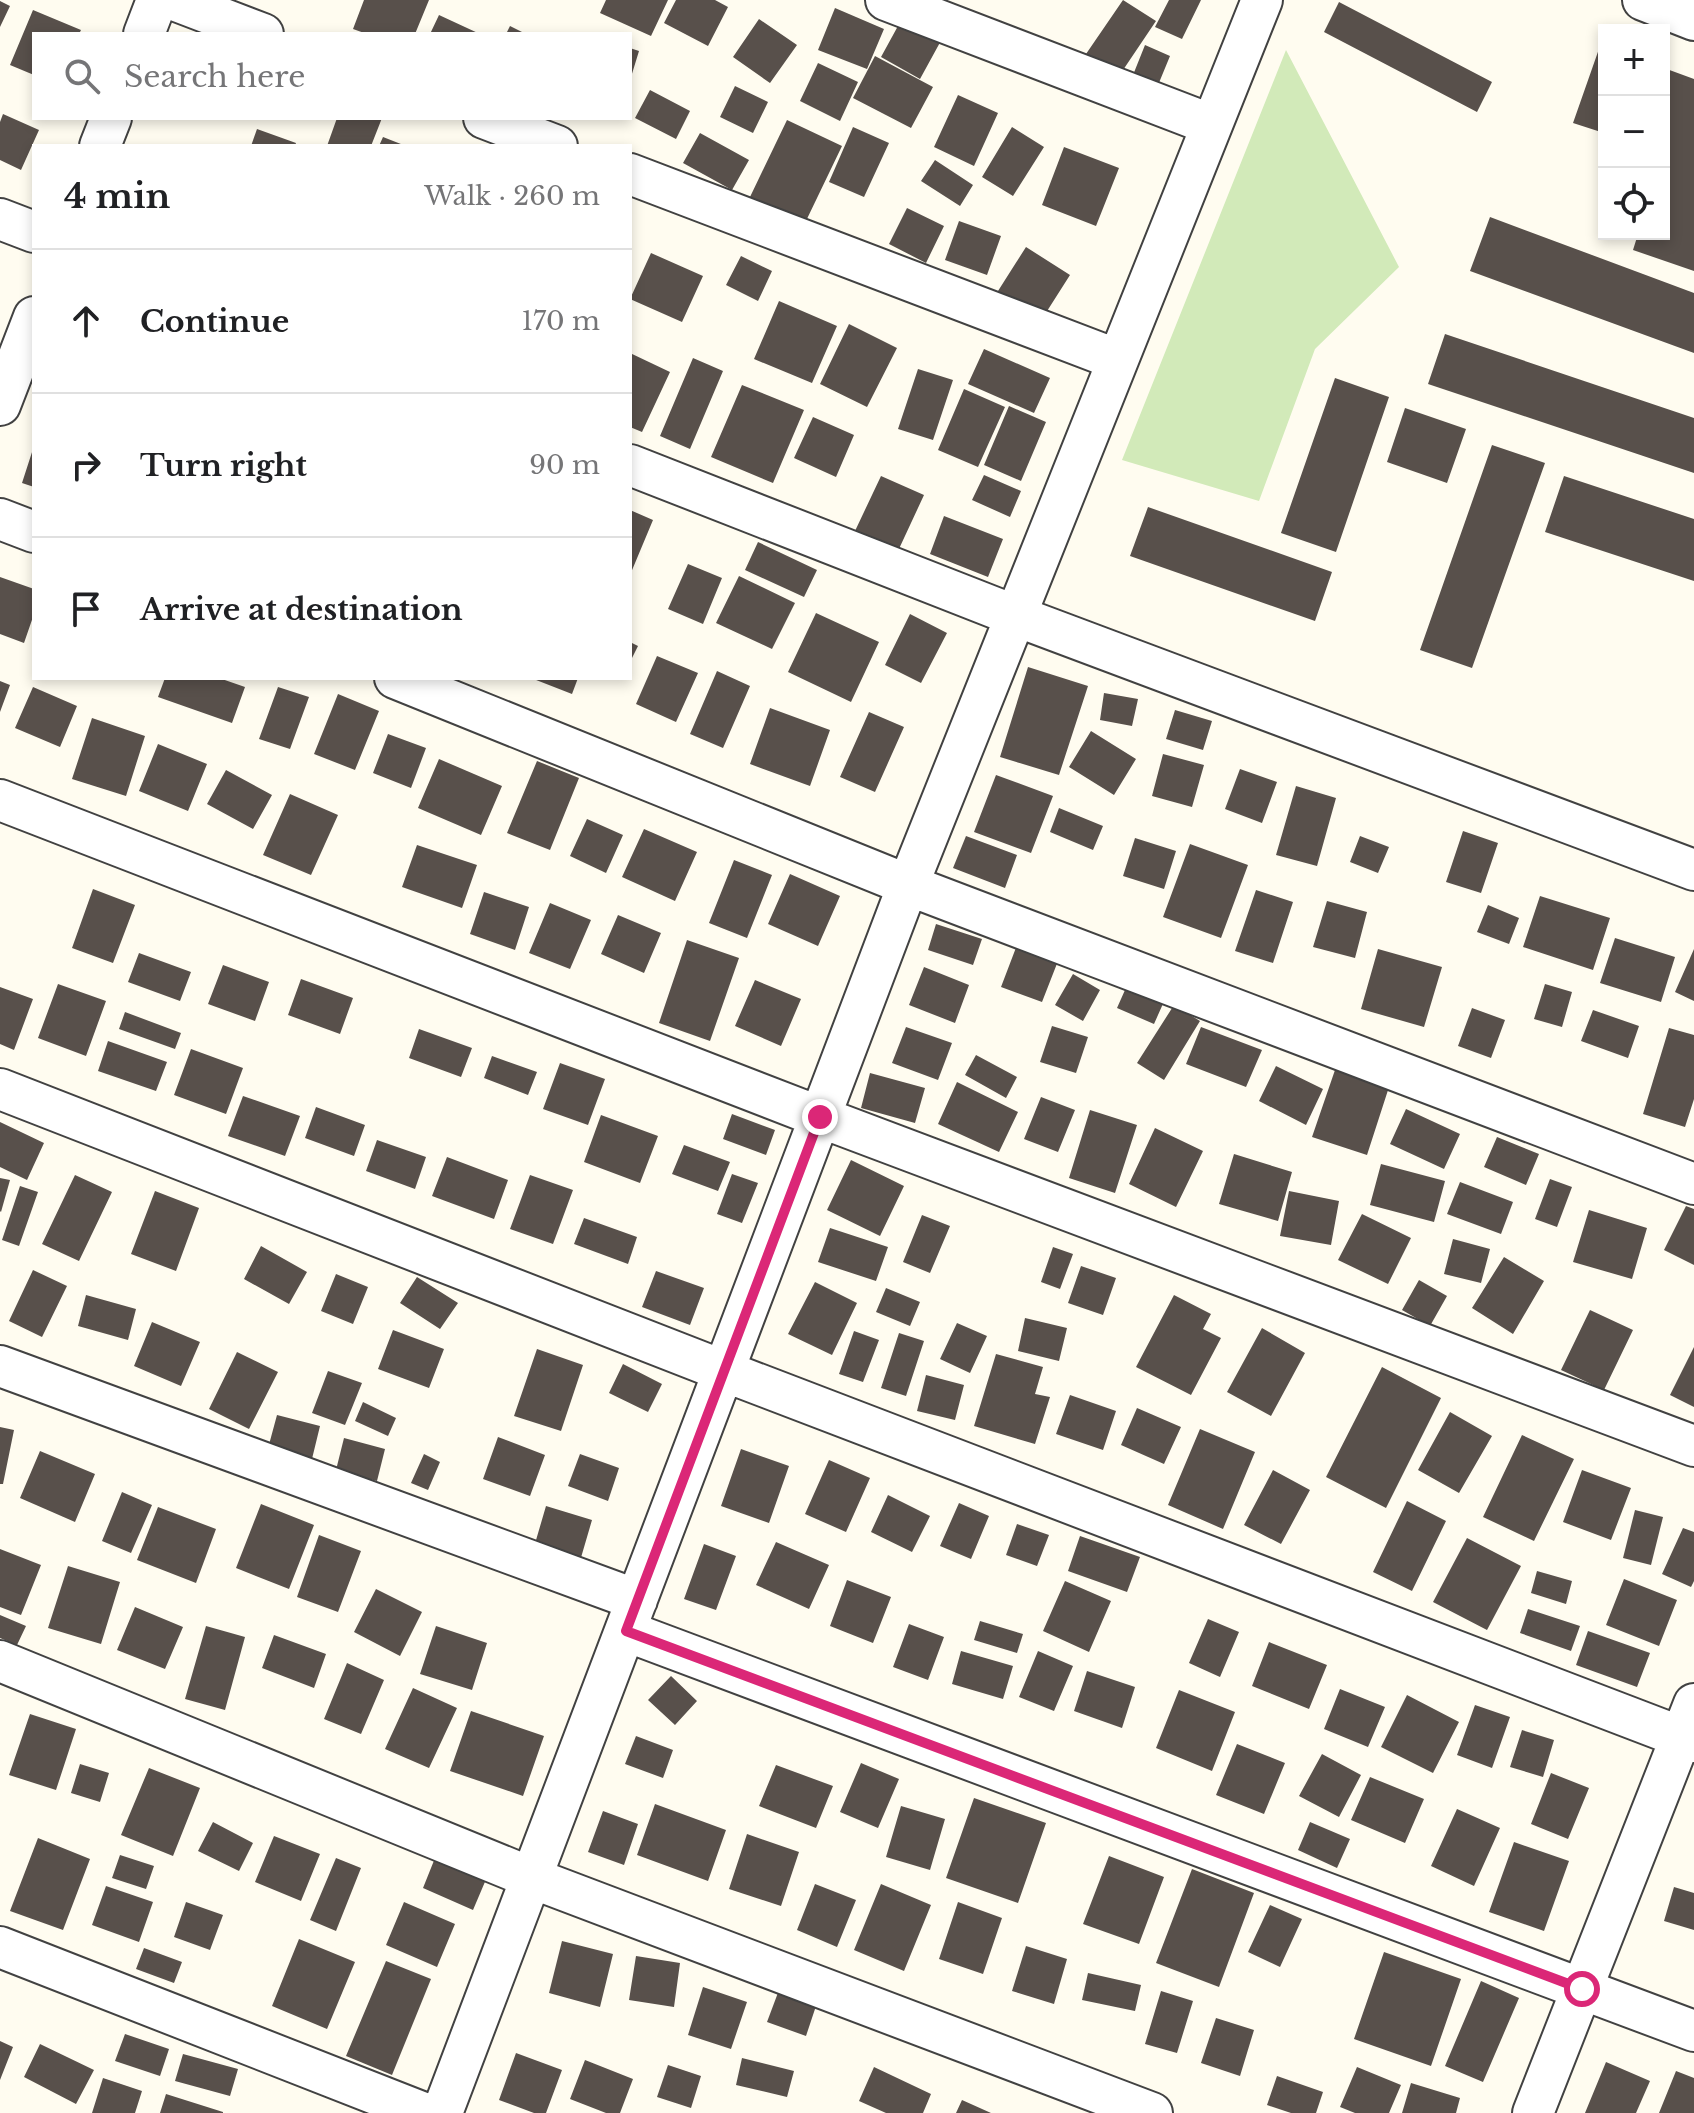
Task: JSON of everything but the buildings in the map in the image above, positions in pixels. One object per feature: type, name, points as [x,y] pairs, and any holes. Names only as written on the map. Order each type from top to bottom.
[{"type":"street","points":[[145,32],[157,0]]},
{"type":"street","points":[[174,0],[258,32]]},
{"type":"street","points":[[886,0],[1212,125]]},
{"type":"street","points":[[442,2113],[908,885],[1262,0]]},
{"type":"street","points":[[1643,0],[1694,20]]},
{"type":"street","points":[[101,144],[110,120]]},
{"type":"street","points":[[489,120],[552,144]]},
{"type":"street","points":[[632,175],[1118,360]]},
{"type":"street","points":[[0,219],[32,231]]},
{"type":"street","points":[[0,405],[32,322]]},
{"type":"street","points":[[632,466],[1016,616],[1694,870]]},
{"type":"street","points":[[0,519],[32,531]]},
{"type":"street","points":[[400,680],[908,885],[1694,1184]]},
{"type":"street","points":[[0,800],[820,1117],[1694,1446]]},
{"type":"street","points":[[0,1089],[724,1371],[1690,1728],[1533,2113]]},
{"type":"street","points":[[0,1366],[1694,2031]]},
{"type":"street","points":[[0,1661],[532,1878],[1152,2113]]},
{"type":"street","points":[[0,1947],[424,2113]]},
{"type":"green space","points":[[1286,50],[1399,267],[1315,349],[1259,501],[1122,460]]},
{"type":"route","points":[[820,1117],[626,1631],[1582,1989]]}]
